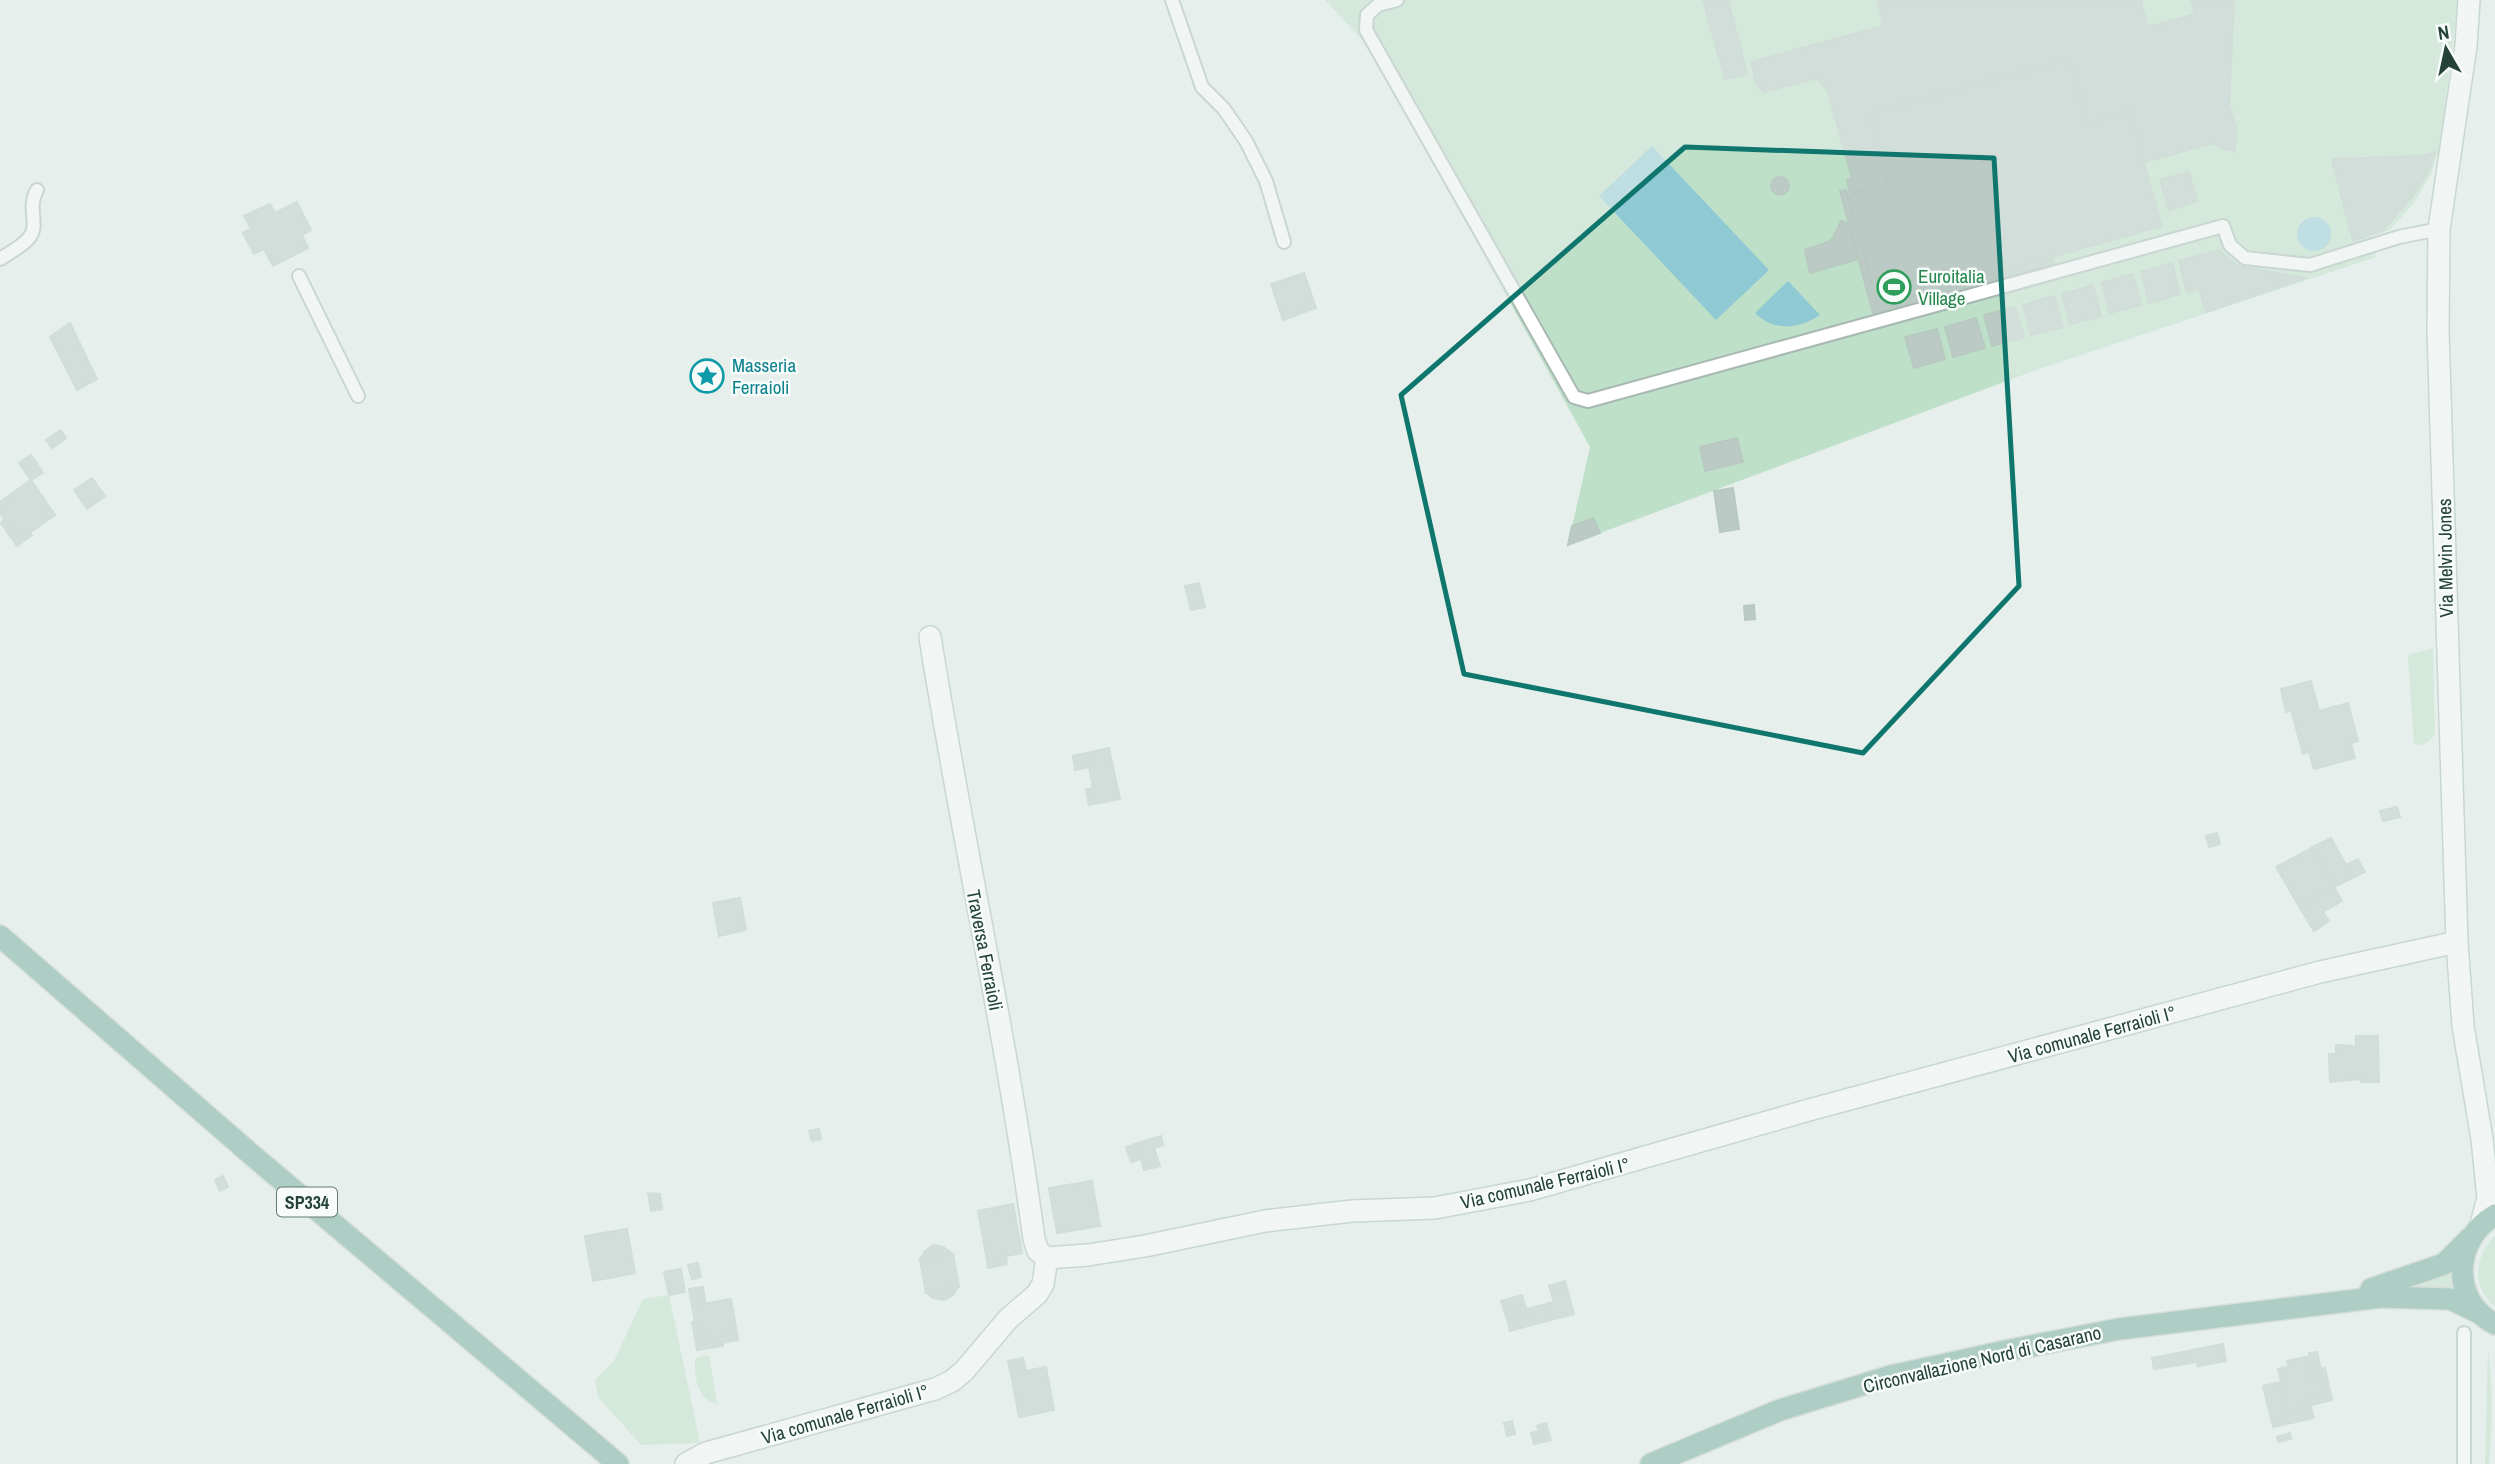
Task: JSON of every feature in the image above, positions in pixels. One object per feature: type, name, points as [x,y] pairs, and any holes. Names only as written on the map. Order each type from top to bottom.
[{"type":"main road","name":"SP334","points":[[0,936],[252,1155],[618,1464]]},
{"type":"main road","name":"Circonvallazione Nord di Casarano","points":[[2325,1302],[2392,1284],[2444,1264],[2482,1226]]},
{"type":"main road","points":[[2482,1226],[2463,1255],[2461,1275],[2467,1296],[2490,1324]]},
{"type":"main road","name":"Circonvallazione Nord di Casarano","points":[[1651,1464],[1780,1410],[1891,1376],[2119,1329],[2381,1297],[2450,1299],[2490,1324]]},
{"type":"street","name":"Via Melvin Jones","points":[[2469,0],[2466,46],[2439,229],[2438,331],[2457,942],[2463,1026],[2488,1198],[2482,1226]]},
{"type":"street","name":"Traversa Ferraioli","points":[[930,638],[981,931],[1016,1106],[1034,1239],[1038,1251],[1047,1258]]},
{"type":"street","name":"Via comunale Ferraioli I°","points":[[687,1464],[706,1453],[935,1389],[952,1381],[964,1371],[1008,1319],[1037,1294],[1043,1284],[1047,1258],[1145,1246],[1265,1221],[1352,1211],[1435,1208],[1531,1190],[1809,1110],[2307,976],[2457,942]]},
{"type":"street","name":"Via Melvin Jones","points":[[2478,1116],[2495,1147]]},
{"type":"lane","points":[[1172,0],[1202,87],[1224,109],[1246,141],[1266,181],[1284,242]]},
{"type":"lane","points":[[1397,0],[1378,5],[1367,15],[1366,30],[1574,397],[1588,401],[2223,226],[2230,245],[2245,258],[2310,265],[2399,237],[2439,229]]},
{"type":"lane","points":[[0,259],[30,238],[34,228],[32,199],[37,190]]},
{"type":"lane","points":[[299,276],[358,396]]},
{"type":"lane","points":[[2464,1334],[2464,1464]]},
{"type":"highlighted area","points":[[1685,147],[1994,158],[2019,586],[1863,753],[1464,674],[1401,395]]},
{"type":"green space","name":"Euroitalia Village","points":[[1325,0],[2458,0],[2440,147],[2431,174],[2414,203],[2390,230],[2371,237],[2376,257],[2039,369],[1568,545],[1590,447],[1368,46]]},
{"type":"green space","points":[[2433,648],[2435,732],[2427,742],[2414,745],[2408,655]]},
{"type":"green space","points":[[2495,1236],[2495,1307],[2482,1290],[2478,1272],[2483,1253]]},
{"type":"green space","points":[[2453,1266],[2458,1292],[2410,1287]]},
{"type":"green space","points":[[669,1295],[700,1443],[641,1445],[598,1397],[595,1380],[614,1361],[643,1299]]},
{"type":"green space","points":[[2488,1349],[2491,1421],[2489,1464],[2485,1464]]},
{"type":"green space","points":[[709,1355],[717,1404],[704,1397],[696,1379],[695,1358]]},
{"type":"water","points":[[1652,146],[1769,270],[1716,320],[1599,196]]},
{"type":"water","points":[[2314,217],[2326,222],[2331,234],[2326,246],[2314,251],[2302,246],[2297,234],[2302,222]]},
{"type":"water","points":[[1788,281],[1820,315],[1795,326],[1778,326],[1755,313]]},
{"type":"building","points":[[1703,0],[1728,0],[1747,74],[1725,79]]},
{"type":"building","points":[[1878,0],[2143,0],[2141,2],[2148,27],[2195,14],[2191,0],[2234,0],[2229,104],[2237,130],[2234,151],[2222,149],[2213,143],[2142,163],[2129,111],[2088,125],[2070,59],[1869,114],[1888,183],[1850,193],[1847,180],[1852,178],[1828,91],[1817,78],[1764,92],[1757,85],[1751,62],[1883,26]]},
{"type":"building","points":[[2070,59],[2088,125],[2129,111],[2162,226],[1878,306],[1847,195],[1888,183],[1869,114]]},
{"type":"building","points":[[2435,152],[2429,170],[2412,197],[2383,230],[2353,241],[2332,159],[2421,156]]},
{"type":"building","points":[[2189,172],[2197,201],[2169,210],[2160,180]]},
{"type":"building","points":[[1776,177],[1784,177],[1789,186],[1787,193],[1776,195],[1771,190],[1771,182]]},
{"type":"building","points":[[1846,190],[1878,306],[2052,258],[2054,264],[1873,313],[1840,191]]},
{"type":"building","points":[[297,202],[311,230],[302,235],[308,248],[273,266],[264,249],[254,254],[243,233],[251,229],[244,216],[270,204],[275,213]]},
{"type":"building","points":[[1841,221],[1848,223],[1858,259],[1810,273],[1805,250],[1833,238]]},
{"type":"building","points":[[2218,250],[2238,266],[2306,278],[2206,312],[2199,289],[2187,292],[2179,261]]},
{"type":"building","points":[[2172,263],[2180,294],[2149,303],[2141,272]]},
{"type":"building","points":[[1304,273],[1316,308],[1283,320],[1271,284]]},
{"type":"building","points":[[2133,274],[2141,305],[2110,313],[2101,283]]},
{"type":"building","points":[[2093,285],[2101,316],[2070,324],[2062,294]]},
{"type":"building","points":[[2054,296],[2063,327],[2031,335],[2023,305]]},
{"type":"building","points":[[2015,307],[2024,337],[1992,346],[1984,315]]},
{"type":"building","points":[[1976,318],[1985,348],[1953,357],[1945,327]]},
{"type":"building","points":[[70,323],[97,379],[77,390],[50,337]]},
{"type":"building","points":[[1937,329],[1945,359],[1914,368],[1905,337]]},
{"type":"building","points":[[61,430],[66,438],[52,448],[46,440]]},
{"type":"building","points":[[1737,438],[1743,462],[1705,471],[1700,447]]},
{"type":"building","points":[[31,455],[43,473],[31,480],[19,463]]},
{"type":"building","points":[[92,478],[105,496],[87,509],[74,490]]},
{"type":"building","points":[[31,480],[55,515],[19,540],[0,513],[0,502]]},
{"type":"building","points":[[1733,488],[1739,529],[1720,532],[1714,491]]},
{"type":"building","points":[[1593,518],[1600,533],[1568,545],[1572,526]]},
{"type":"building","points":[[5,520],[19,540],[30,532],[32,535],[17,546],[1,523]]},
{"type":"building","points":[[1199,583],[1205,607],[1191,610],[1185,586]]},
{"type":"building","points":[[1754,605],[1755,619],[1745,620],[1744,606]]},
{"type":"building","points":[[2311,681],[2319,711],[2348,703],[2358,741],[2351,743],[2355,758],[2314,769],[2309,752],[2303,754],[2291,710],[2286,712],[2281,689]]},
{"type":"building","points":[[1109,748],[1120,799],[1089,805],[1086,789],[1093,788],[1089,767],[1075,770],[1073,756]]},
{"type":"building","points":[[2397,807],[2400,817],[2383,821],[2380,811]]},
{"type":"building","points":[[2217,833],[2220,844],[2209,847],[2206,836]]},
{"type":"building","points":[[2331,838],[2346,865],[2358,859],[2365,872],[2334,887],[2313,847]]},
{"type":"building","points":[[2313,847],[2334,887],[2300,908],[2276,867]]},
{"type":"building","points":[[2334,887],[2342,901],[2323,912],[2329,921],[2314,931],[2300,908]]},
{"type":"building","points":[[740,898],[746,930],[719,936],[713,903]]},
{"type":"building","points":[[2356,1036],[2378,1036],[2379,1082],[2361,1082],[2361,1079],[2330,1082],[2329,1054],[2336,1054],[2336,1045],[2356,1046]]},
{"type":"building","points":[[819,1129],[821,1139],[812,1141],[809,1131]]},
{"type":"building","points":[[1161,1136],[1163,1145],[1154,1148],[1160,1166],[1144,1170],[1141,1159],[1131,1162],[1126,1147]]},
{"type":"building","points":[[223,1176],[228,1187],[220,1191],[215,1180]]},
{"type":"building","points":[[1092,1181],[1100,1226],[1057,1233],[1049,1188]]},
{"type":"building","points":[[648,1193],[660,1194],[662,1209],[651,1211]]},
{"type":"building","points":[[1013,1204],[1022,1253],[987,1260],[978,1211]]},
{"type":"building","points":[[627,1229],[635,1273],[593,1281],[585,1236]]},
{"type":"building","points":[[934,1245],[953,1254],[920,1260],[925,1251]]},
{"type":"building","points":[[953,1254],[959,1287],[926,1293],[920,1260]]},
{"type":"building","points":[[1006,1256],[1007,1264],[988,1268],[987,1260]]},
{"type":"building","points":[[698,1263],[701,1277],[692,1279],[688,1265]]},
{"type":"building","points":[[681,1269],[685,1292],[669,1295],[664,1272]]},
{"type":"building","points":[[1565,1281],[1574,1314],[1531,1325],[1526,1309],[1554,1302],[1549,1286]]},
{"type":"building","points":[[703,1287],[706,1304],[692,1306],[689,1289]]},
{"type":"building","points":[[958,1287],[953,1295],[945,1300],[933,1298],[927,1293]]},
{"type":"building","points":[[1522,1295],[1531,1325],[1510,1331],[1507,1319],[1513,1317],[1508,1299]]},
{"type":"building","points":[[731,1299],[737,1334],[704,1340],[701,1321],[695,1322],[692,1306]]},
{"type":"building","points":[[1508,1299],[1513,1317],[1507,1319],[1501,1301]]},
{"type":"building","points":[[701,1321],[704,1340],[737,1334],[738,1340],[723,1343],[723,1346],[697,1350],[692,1322]]},
{"type":"building","points":[[2223,1344],[2226,1361],[2198,1366],[2197,1362],[2154,1369],[2152,1358]]},
{"type":"building","points":[[2317,1352],[2321,1369],[2325,1368],[2332,1400],[2311,1405],[2309,1397],[2323,1394],[2318,1376],[2310,1379],[2308,1373],[2314,1372],[2309,1353]]},
{"type":"building","points":[[2310,1356],[2314,1372],[2308,1373],[2310,1379],[2318,1376],[2323,1394],[2309,1397],[2311,1407],[2288,1412],[2278,1369],[2289,1366],[2287,1361]]},
{"type":"building","points":[[1023,1358],[1026,1371],[1011,1374],[1008,1361]]},
{"type":"building","points":[[1046,1367],[1054,1410],[1019,1417],[1011,1374]]},
{"type":"building","points":[[2281,1382],[2288,1412],[2311,1407],[2314,1418],[2273,1427],[2263,1386]]},
{"type":"building","points":[[1512,1421],[1515,1434],[1507,1436],[1504,1423]]},
{"type":"building","points":[[1546,1423],[1551,1440],[1534,1444],[1531,1433],[1539,1431],[1537,1426]]},
{"type":"building","points":[[2290,1433],[2291,1439],[2278,1442],[2277,1437]]},
{"type":"place","name":"Euroitalia Village","points":[[1894,287]]},
{"type":"place","name":"Masseria Ferraioli","points":[[707,376]]}]
